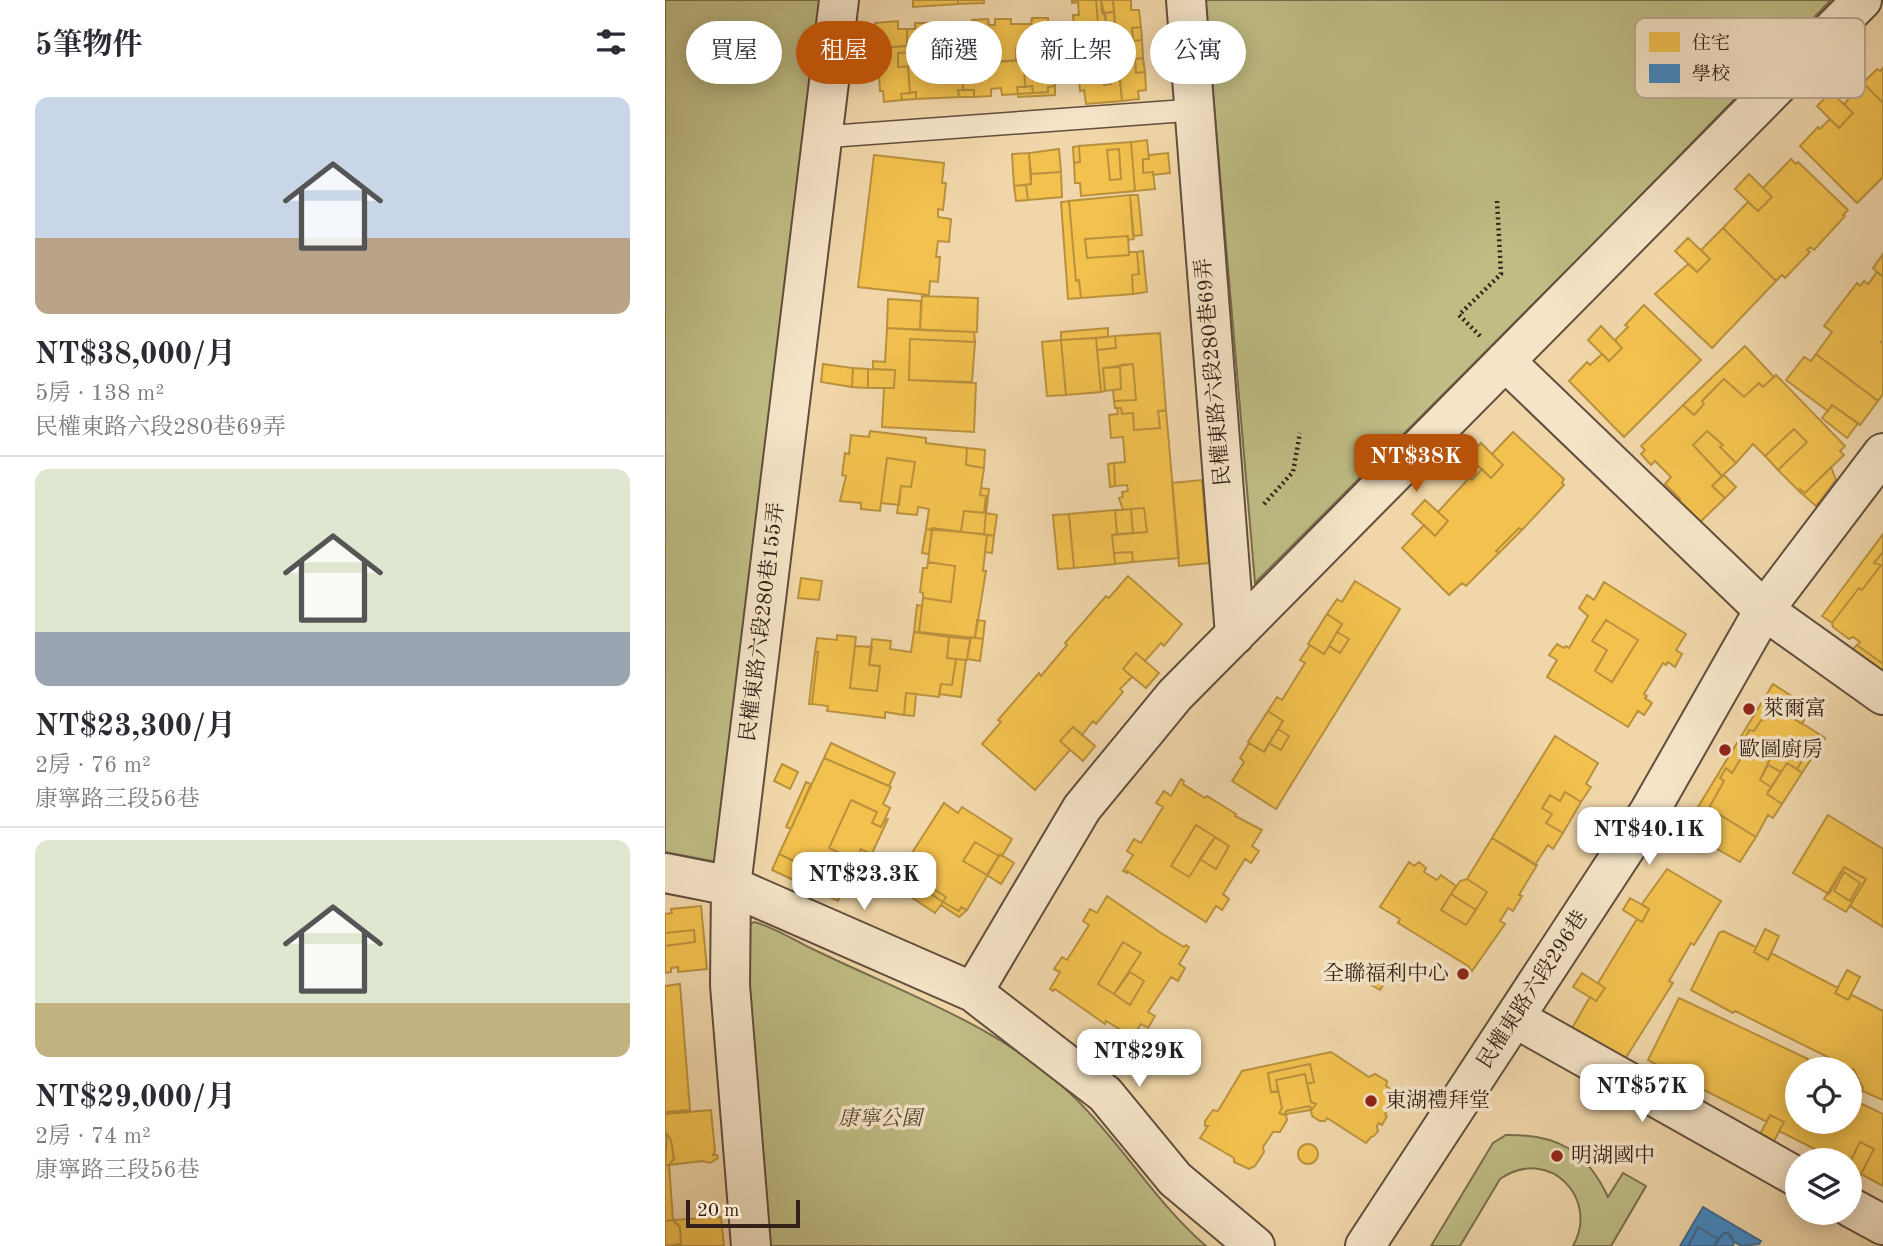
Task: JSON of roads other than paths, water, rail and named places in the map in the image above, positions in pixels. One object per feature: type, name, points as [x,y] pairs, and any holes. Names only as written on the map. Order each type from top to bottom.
[{"type":"street","name":"民權東路六段280巷155弄","points":[[751,1246],[730,985],[731,886],[839,0]]},
{"type":"street","name":"民權東路六段280巷69弄","points":[[1185,0],[1235,635]]},
{"type":"street","points":[[1844,18],[1862,0]]},
{"type":"street","points":[[973,992],[1082,808],[1175,695],[1765,98]]},
{"type":"street","points":[[1505,361],[1764,610],[1883,695]]},
{"type":"street","name":"民權東路六段296巷","points":[[1365,1246],[1649,812],[1764,610],[1883,453]]},
{"type":"street","points":[[665,873],[731,886],[973,992],[1105,1094],[1175,1179],[1255,1246]]},
{"type":"street","points":[[1515,1018],[1785,1170]]},
{"type":"street","points":[[1862,1213],[1883,1225]]},
{"type":"lane","points":[[822,137],[1193,110]]},
{"type":"place","name":"萊爾富","points":[[1749,709]]},
{"type":"place","name":"歐圖廚房","points":[[1725,750]]},
{"type":"place","name":"全聯福利中心","points":[[1463,974]]},
{"type":"place","name":"東湖禮拜堂","points":[[1371,1101]]},
{"type":"place","name":"明湖國中","points":[[1557,1156]]},
{"type":"park label","name":"康寧公園","points":[[880,1119]]}]
